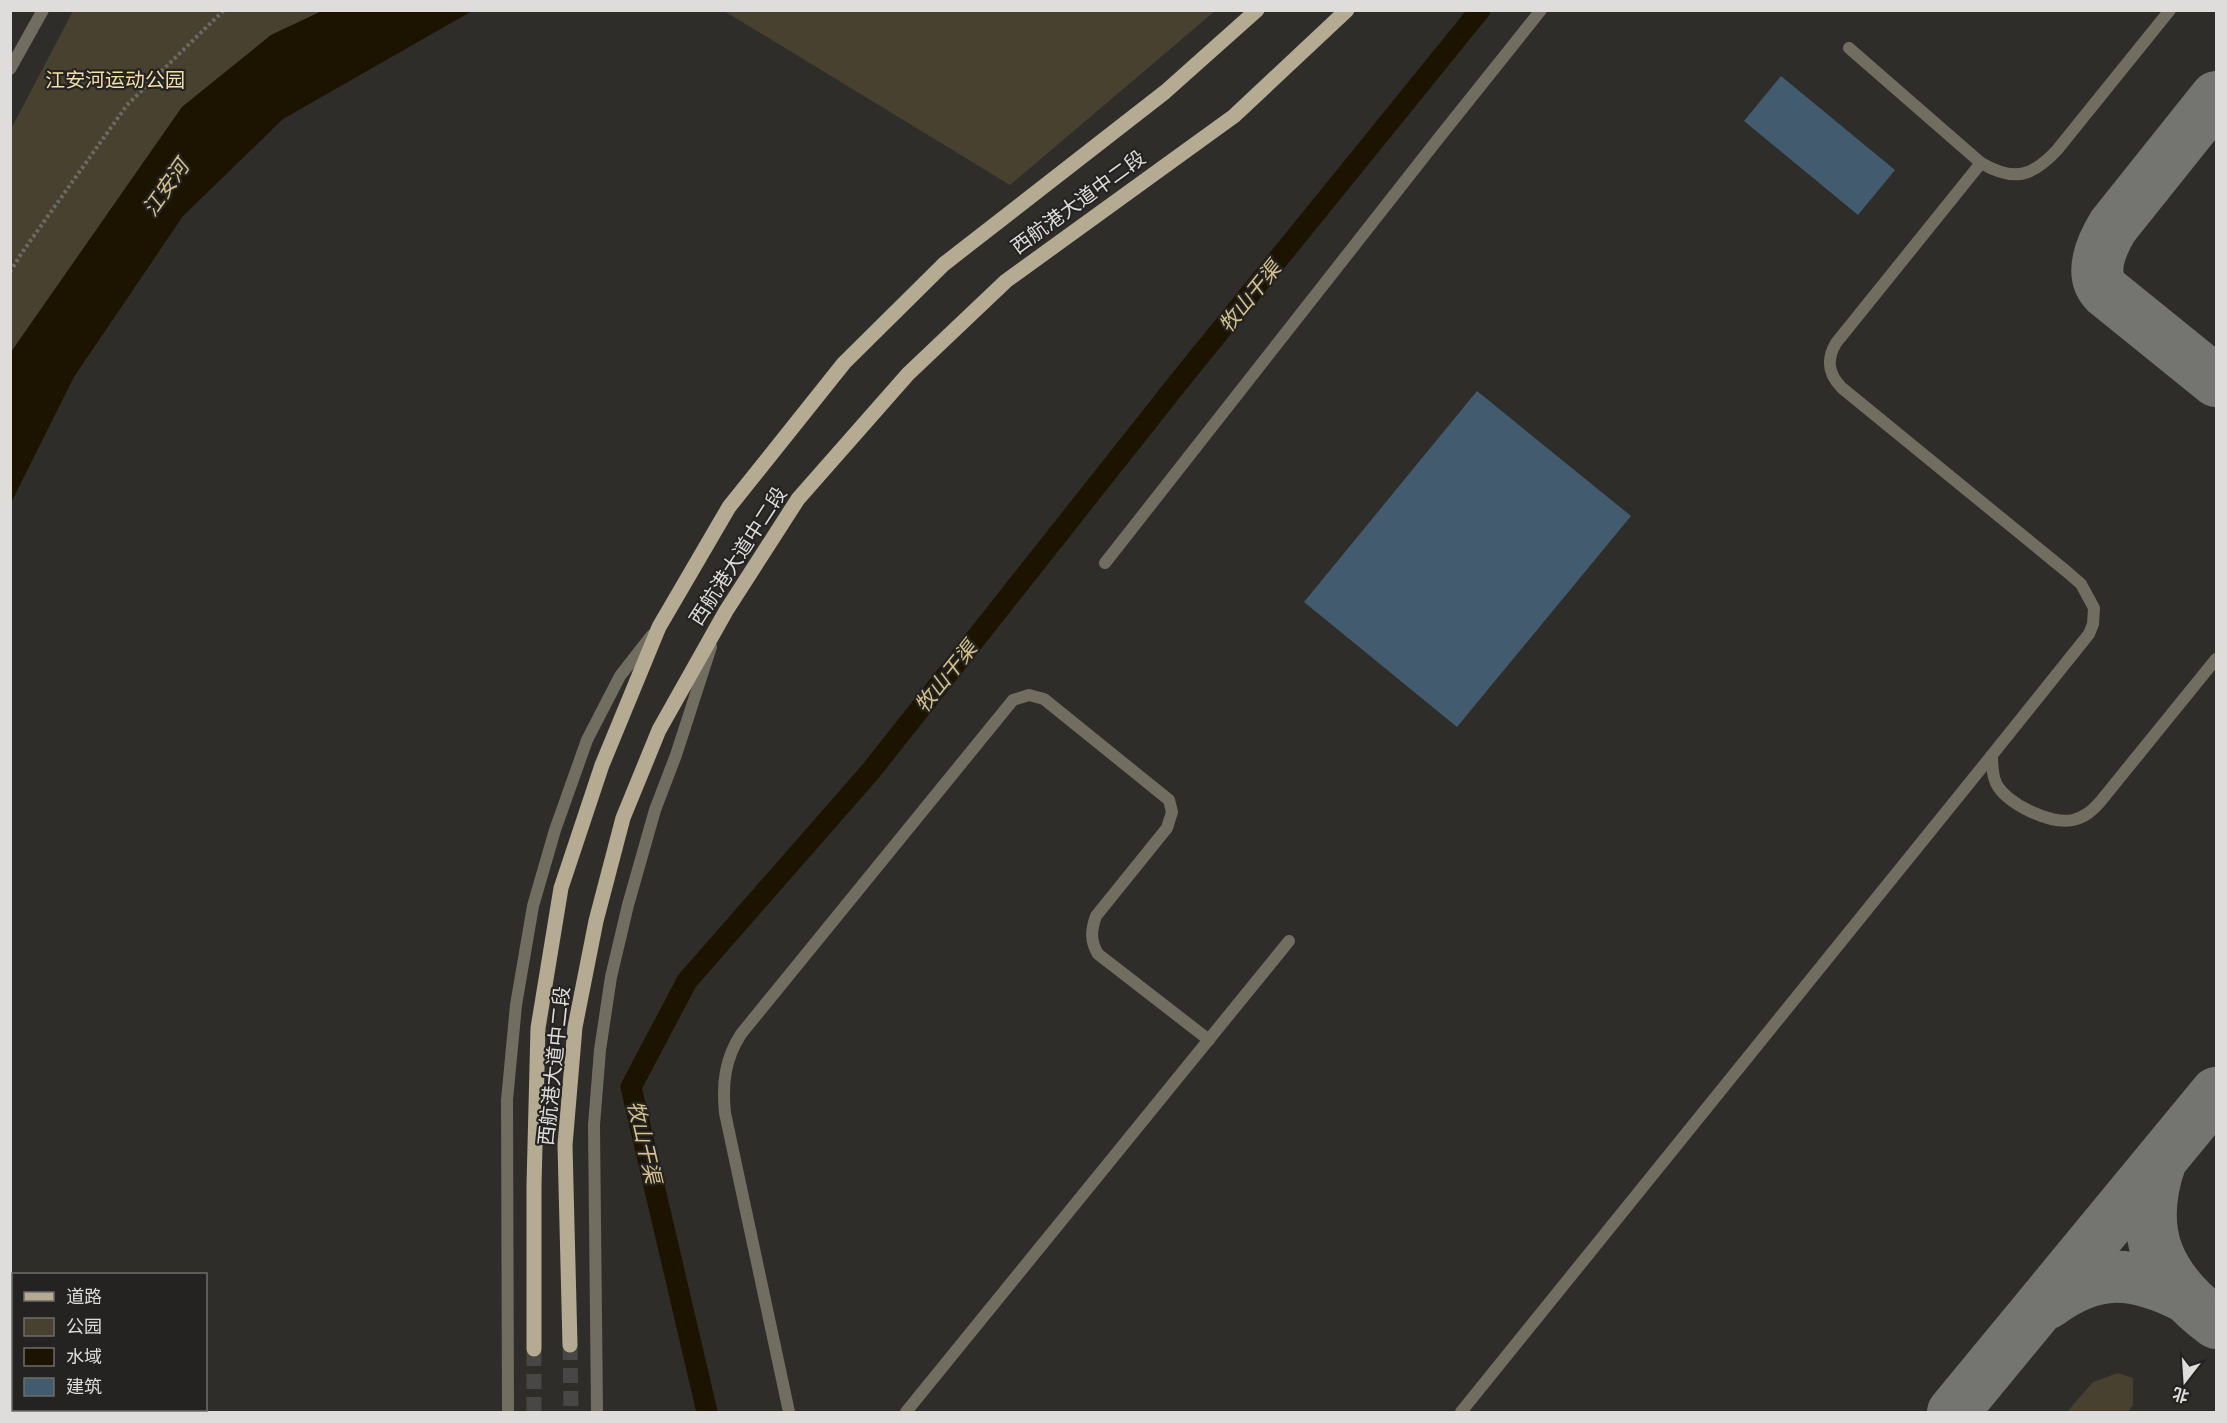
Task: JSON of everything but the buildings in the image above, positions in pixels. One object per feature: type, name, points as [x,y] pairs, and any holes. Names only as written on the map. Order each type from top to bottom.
[{"type":"main road","name":"西航港大道中二段","points":[[534,1350],[534,1185],[538,1028],[561,888],[602,765],[659,627],[729,507],[844,363],[944,264],[1165,92],[1257,10]]},
{"type":"main road","name":"西航港大道中二段","points":[[570,1345],[565,1145],[575,1027],[596,921],[623,818],[658,730],[717,626],[798,499],[908,374],[1006,280],[1234,116],[1347,10]]},
{"type":"street","points":[[10,69],[43,10]]},
{"type":"street","points":[[1105,563],[1541,10]]},
{"type":"street","points":[[1849,48],[1981,163],[1998,173],[2018,175],[2039,168],[2057,150],[2170,10]]},
{"type":"street","points":[[1461,1413],[2089,634],[2093,624],[2094,608],[2081,584],[1842,388],[1835,381],[1829,368],[1829,359],[1836,343],[1981,163]]},
{"type":"street","points":[[597,1413],[594,1125],[600,1050],[627,905],[655,810],[676,755],[717,626]]},
{"type":"street","points":[[508,1413],[507,1100],[516,1005],[533,906],[555,830],[587,740],[620,676],[659,627]]},
{"type":"street","points":[[1992,755],[1992,773],[1996,785],[2013,801],[2031,812],[2062,821],[2080,818],[2088,814],[2100,802],[2217,659]]},
{"type":"street","points":[[789,1413],[725,1113],[723,1083],[726,1066],[732,1048],[741,1034],[1013,700],[1029,695],[1044,699],[1169,800],[1172,812],[1167,828],[1096,916],[1092,927],[1093,945],[1098,954],[1209,1040]]},
{"type":"street","points":[[906,1413],[1289,941]]},
{"type":"path","points":[[10,272],[127,105],[224,10]]},
{"type":"green space","name":"江安河运动公园","points":[[73,11],[322,11],[271,35],[182,107],[11,352],[11,129]]},
{"type":"green space","points":[[724,11],[1215,11],[1010,185]]},
{"type":"green space","points":[[2118,1373],[2133,1378],[2133,1405],[2128,1412],[2067,1412],[2093,1382]]},
{"type":"water","name":"江安河","points":[[322,11],[472,11],[283,119],[183,216],[74,377],[11,503],[11,352],[182,107],[271,35]]},
{"type":"water","points":[[10,1298],[12,1302],[12,1411],[56,1412],[11,1412]]},
{"type":"waterway","name":"牧山干渠","points":[[707,1412],[631,1087],[687,981],[870,772],[1181,379],[1480,10]]},
{"type":"taxiway","points":[[2216,97],[2113,226],[2101,250],[2097,268],[2098,277],[2106,292],[2216,381]]},
{"type":"taxiway","points":[[1953,1412],[2216,1093]]},
{"type":"taxiway","points":[[2161,1160],[2151,1209],[2152,1231],[2157,1252],[2166,1271],[2179,1289],[2216,1323]]},
{"type":"taxiway","points":[[2048,1303],[2083,1283],[2099,1278],[2116,1277],[2149,1282],[2186,1297]]},
{"type":"tunnel","points":[[570,1345],[571,1412]]},
{"type":"tunnel","points":[[534,1349],[534,1412]]}]
